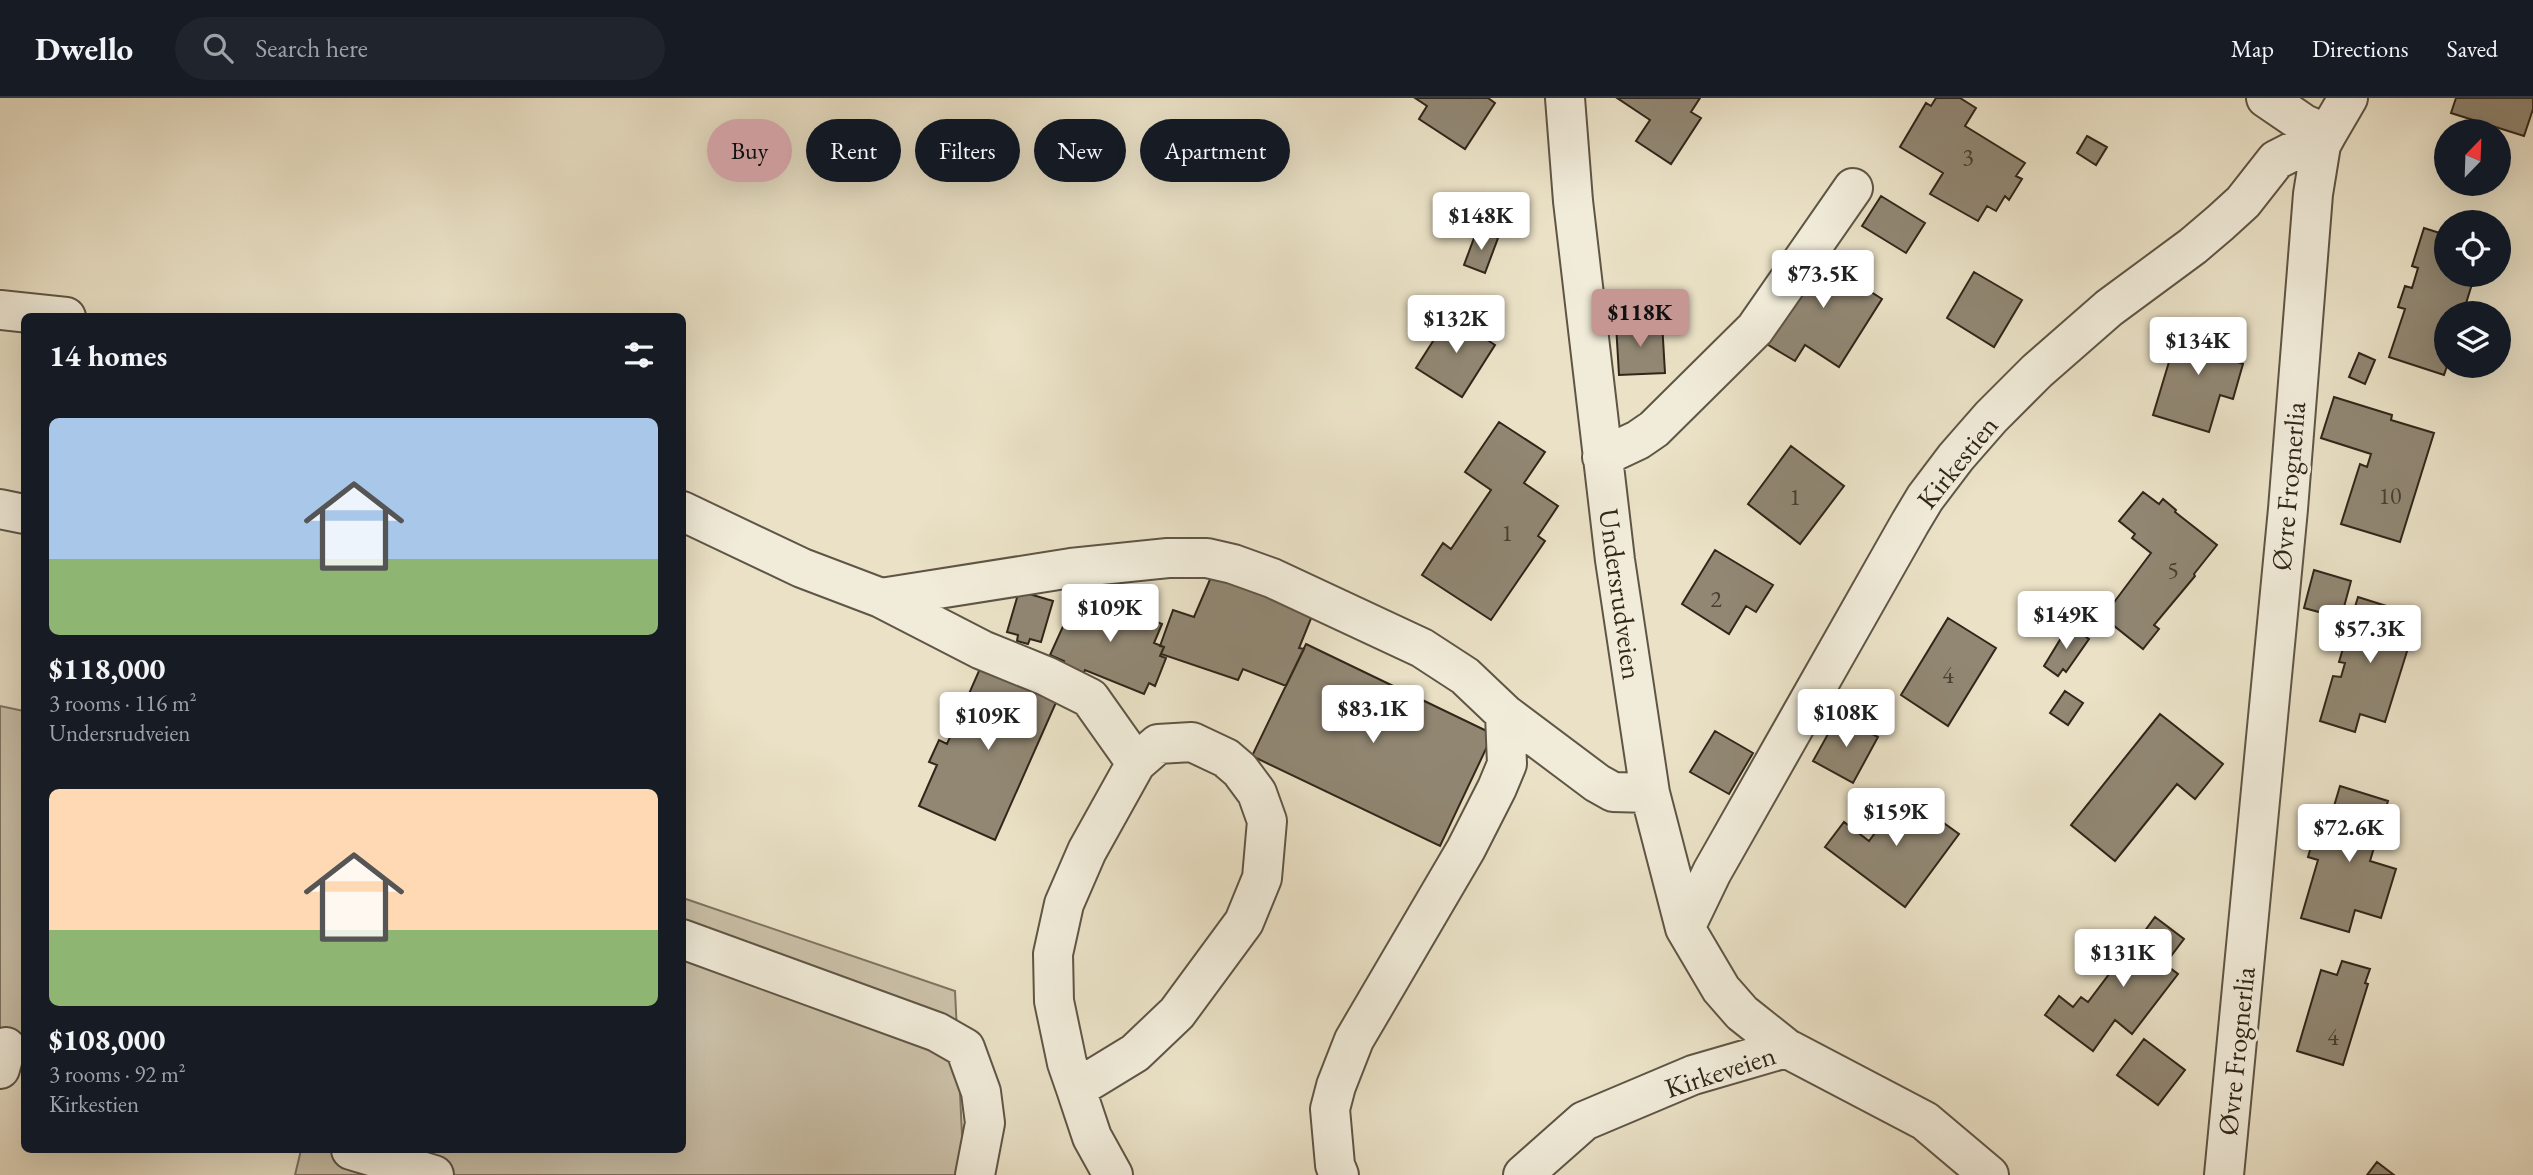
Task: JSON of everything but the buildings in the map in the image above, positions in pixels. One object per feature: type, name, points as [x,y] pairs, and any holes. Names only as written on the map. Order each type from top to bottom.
[{"type":"street","name":"Undersrudveien","points":[[1565,98],[1573,201],[1602,457],[1650,793],[1685,928],[1721,989],[1742,1013],[1786,1048]]},
{"type":"street","points":[[2266,98],[2314,119],[2348,98]]},
{"type":"street","name":"Kirkestien","points":[[1685,928],[1712,872],[1910,523],[1956,457],[1991,417],[2074,337],[2193,246],[2243,202],[2276,160],[2314,119]]},
{"type":"street","name":"Øvre Frognerlia","points":[[2224,1175],[2288,509],[2313,194],[2320,145],[2314,119]]},
{"type":"street","points":[[1602,457],[1654,429],[1755,329],[1853,188]]},
{"type":"street","points":[[0,310],[28,313]]},
{"type":"street","points":[[0,509],[21,513]]},
{"type":"street","points":[[686,513],[802,568],[881,598],[982,650],[1046,676],[1090,698],[1136,763]]},
{"type":"street","points":[[881,598],[1071,568],[1168,558],[1207,558],[1233,564],[1272,578],[1422,648],[1465,677],[1505,714],[1597,783],[1614,792],[1650,793]]},
{"type":"street","points":[[1339,1175],[1335,1165],[1330,1109],[1336,1086],[1354,1040],[1466,849],[1497,788],[1507,764],[1505,714]]},
{"type":"street","points":[[1076,1089],[1135,1053],[1177,1013],[1244,922],[1262,878],[1267,821],[1257,793],[1240,770],[1210,749],[1192,742],[1158,744],[1136,763],[1087,851],[1064,904],[1053,954],[1054,1001],[1067,1063],[1092,1137],[1113,1175]]},
{"type":"street","points":[[686,940],[937,1032],[965,1048],[981,1092],[985,1123],[975,1175]]},
{"type":"street","name":"Kirkeveien","points":[[1523,1175],[1584,1121],[1693,1076],[1786,1048],[1925,1121],[1989,1175]]},
{"type":"street","points":[[361,1153],[434,1175]]},
{"type":"shaded area","points":[[0,706],[21,710],[21,1053],[0,1046]]},
{"type":"shaded area","points":[[686,899],[955,991],[964,1175],[295,1175],[300,1153],[686,1153]]}]
